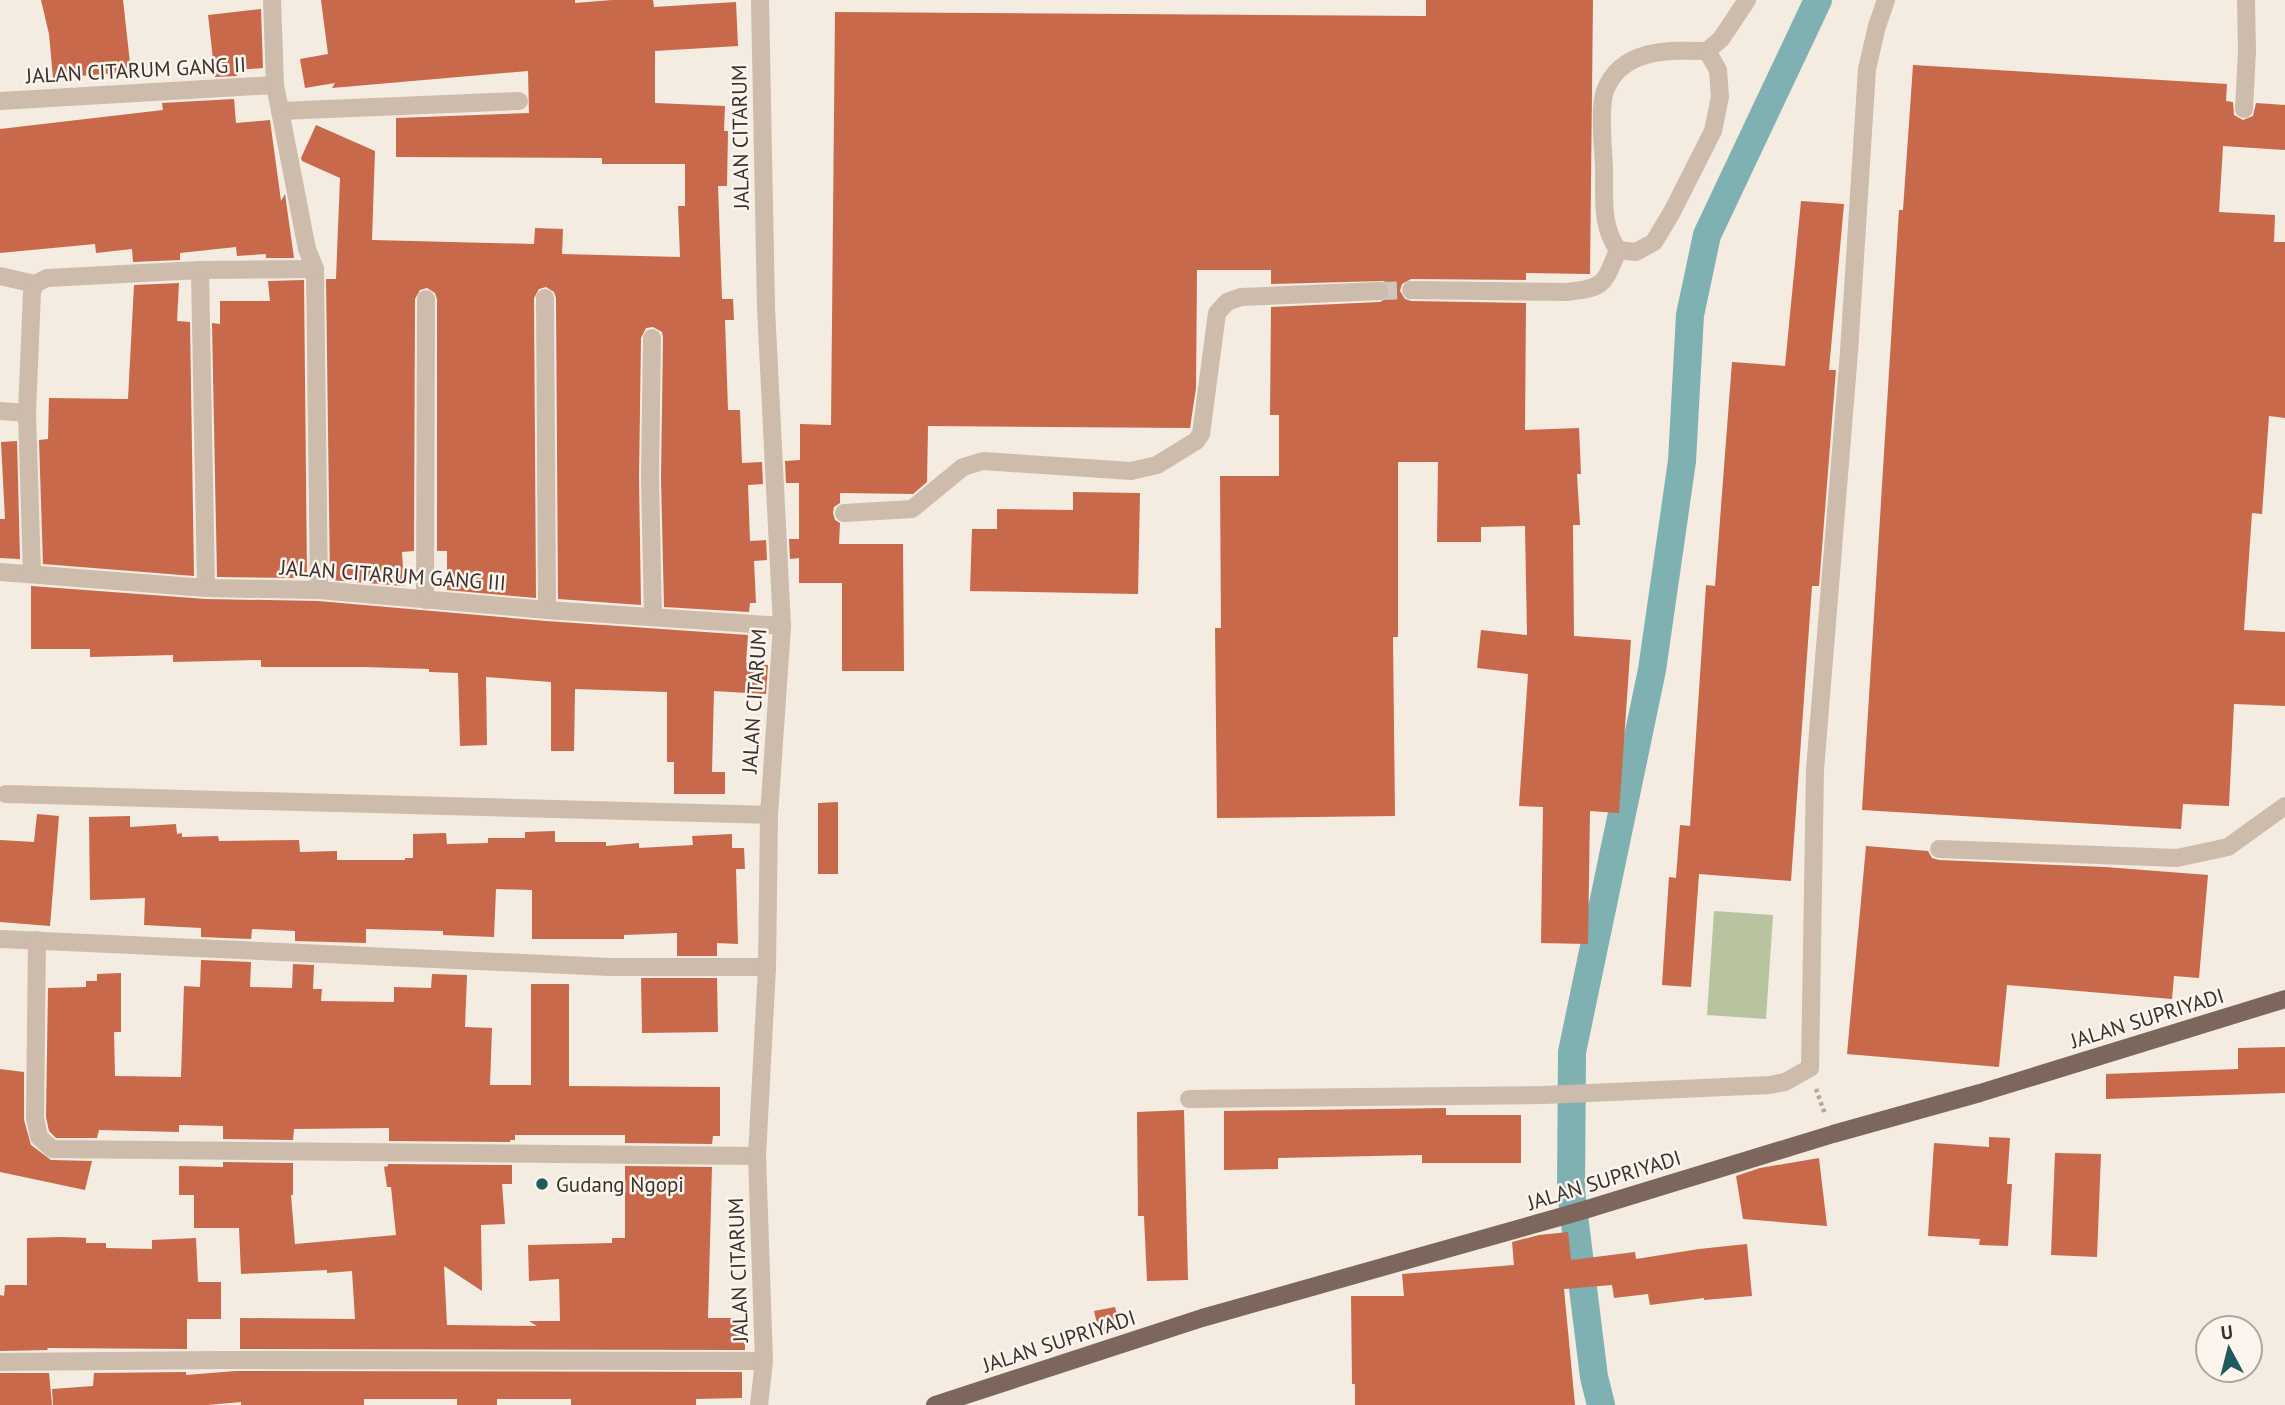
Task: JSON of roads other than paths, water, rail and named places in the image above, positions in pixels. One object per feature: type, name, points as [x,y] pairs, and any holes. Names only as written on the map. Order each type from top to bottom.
[{"type":"main road","name":"JALAN SUPRIYADI","points":[[935,1405],[1202,1318],[1581,1212],[2285,999]]},
{"type":"street","points":[[272,0],[275,85],[307,249],[315,269],[319,590]]},
{"type":"street","name":"JALAN CITARUM","points":[[759,1405],[764,1361],[757,1156],[767,967],[769,815],[782,626],[766,308],[760,0]]},
{"type":"street","points":[[1707,51],[1718,70],[1720,96],[1713,131],[1654,242],[1636,252],[1618,250],[1608,236],[1605,218],[1602,118],[1604,92],[1617,71],[1649,52],[1707,51],[1721,40],[1747,0]]},
{"type":"street","points":[[1189,1099],[1544,1095],[1770,1085],[1785,1082],[1810,1068],[1815,770],[1850,339],[1867,69],[1886,0]]},
{"type":"street","points":[[2244,108],[2246,0]]},
{"type":"street","name":"JALAN CITARUM GANG II","points":[[0,101],[275,85]]},
{"type":"street","points":[[280,111],[519,101]]},
{"type":"street","points":[[1411,290],[1567,292],[1592,289],[1606,280],[1618,250]]},
{"type":"street","points":[[0,276],[35,284],[47,278],[200,270],[315,269]]},
{"type":"street","points":[[200,270],[206,588]]},
{"type":"street","points":[[32,573],[27,413],[32,292],[35,284]]},
{"type":"street","points":[[844,513],[912,509],[963,467],[984,461],[1131,471],[1157,465],[1196,441],[1201,434],[1217,313],[1227,302],[1241,297],[1379,291]]},
{"type":"street","points":[[545,298],[547,610]]},
{"type":"street","points":[[425,600],[426,299]]},
{"type":"street","points":[[652,338],[650,478],[653,617]]},
{"type":"street","points":[[0,411],[27,413]]},
{"type":"street","name":"JALAN CITARUM GANG III","points":[[0,572],[206,588],[319,590],[547,610],[782,626]]},
{"type":"street","points":[[6,794],[769,815]]},
{"type":"street","points":[[1939,849],[2178,859],[2228,846],[2285,806]]},
{"type":"street","points":[[0,939],[610,967],[767,967]]},
{"type":"street","points":[[37,940],[35,1118],[39,1136],[52,1149],[757,1156]]},
{"type":"street","points":[[0,1362],[764,1361]]},
{"type":"waterway","points":[[1601,1405],[1594,1377],[1571,1191],[1572,1052],[1652,670],[1682,461],[1690,315],[1707,235],[1818,0]]},
{"type":"tunnel","points":[[1379,291],[1411,290]]},
{"type":"place","name":"Gudang Ngopi","points":[[542,1184]]}]
